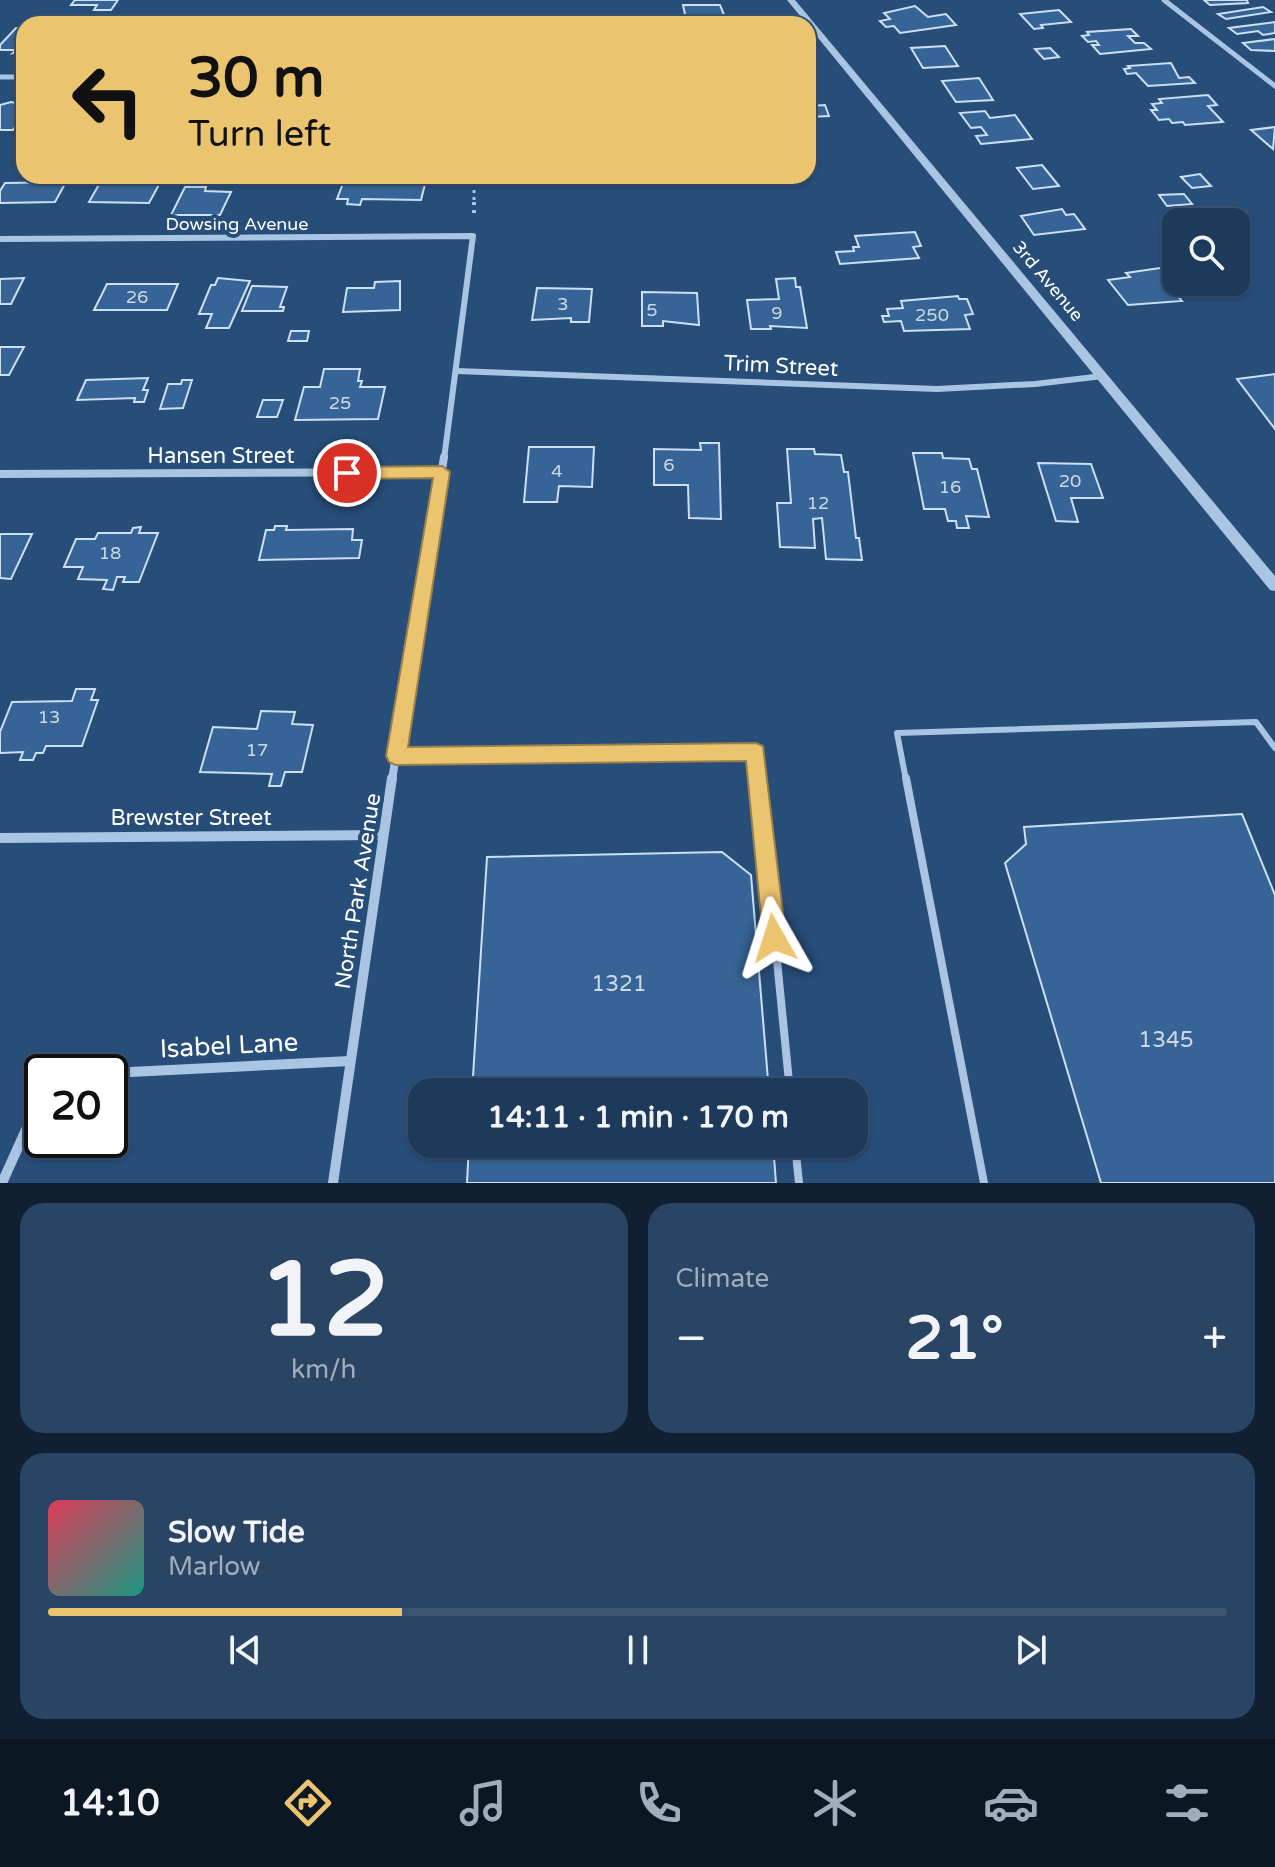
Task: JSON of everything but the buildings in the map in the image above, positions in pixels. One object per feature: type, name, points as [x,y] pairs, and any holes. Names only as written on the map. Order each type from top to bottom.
[{"type":"street","name":"3rd Avenue","points":[[791,0],[804,16]]},
{"type":"street","points":[[1164,0],[1275,86]]},
{"type":"street","name":"3rd Avenue","points":[[816,30],[1275,586]]},
{"type":"street","name":"Dowsing Avenue","points":[[0,239],[473,236]]},
{"type":"street","name":"North Park Avenue","points":[[333,1183],[383,835],[457,371],[473,236]]},
{"type":"street","name":"Trim Street","points":[[457,371],[937,389],[1035,384],[1103,376]]},
{"type":"street","name":"Hansen Street","points":[[0,474],[442,472]]},
{"type":"street","name":"Brewster Street","points":[[0,838],[383,835]]},
{"type":"street","name":"Isabel Lane","points":[[128,1072],[350,1061]]},
{"type":"street","points":[[2,1183],[24,1134]]},
{"type":"lane","points":[[984,1183],[897,733],[1256,722],[1275,748]]},
{"type":"lane","points":[[396,756],[756,752],[789,1078]]},
{"type":"lane","points":[[796,1158],[799,1183]]},
{"type":"path","points":[[473,236],[474,184]]},
{"type":"route","points":[[347,473],[442,472],[396,756],[756,752],[774,938]]}]
